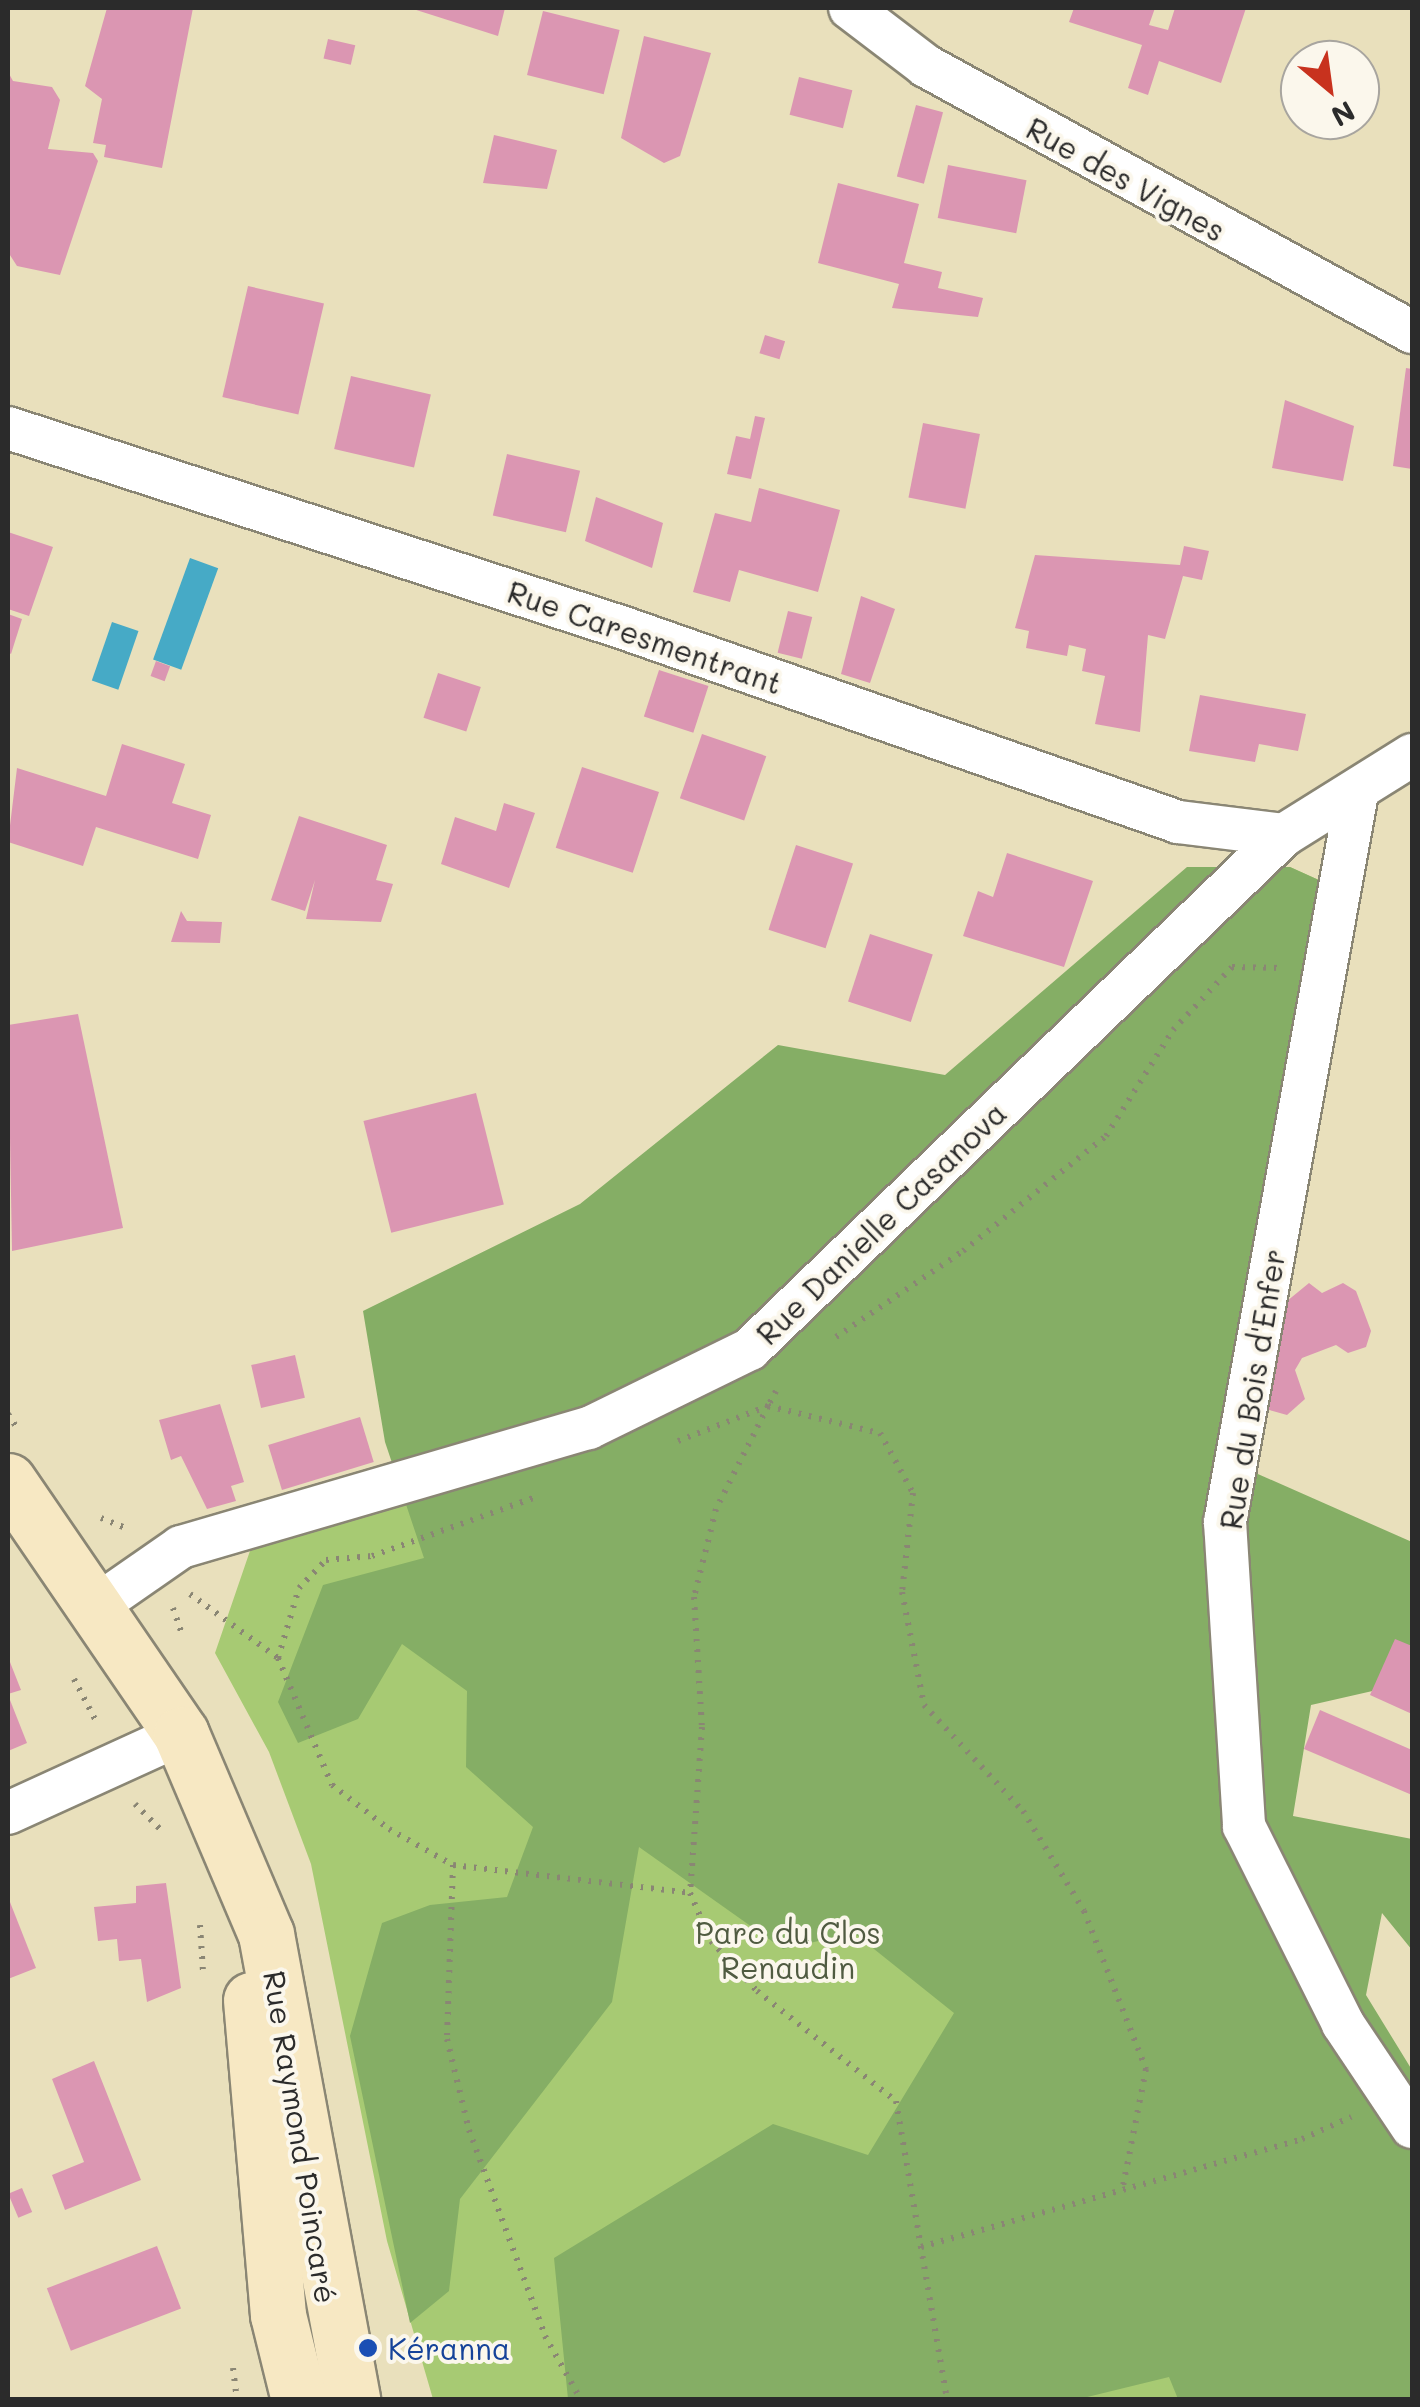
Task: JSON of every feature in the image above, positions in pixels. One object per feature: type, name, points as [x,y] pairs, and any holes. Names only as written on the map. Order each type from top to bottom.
[{"type":"main road","name":"Rue Raymond Poincaré","points":[[8,1481],[181,1734],[219,1890],[278,2315],[299,2400]]},
{"type":"main road","name":"Rue Raymond Poincaré","points":[[219,1890],[266,1934],[296,2071],[328,2306],[352,2400]]},
{"type":"street","name":"Rue des Vignes","points":[[850,8],[926,66],[1412,332]]},
{"type":"street","name":"Rue Caresmentrant","points":[[8,428],[621,627],[1178,822],[1284,835]]},
{"type":"street","name":"Rue Danielle Casanova","points":[[96,1606],[155,1564],[204,1539],[589,1428],[750,1349],[1284,835],[1412,755]]},
{"type":"street","name":"Rue du Bois d'Enfer","points":[[1357,792],[1226,1522],[1244,1826],[1343,2024],[1403,2112]]},
{"type":"street","points":[[8,1813],[181,1734]]},
{"type":"path","points":[[817,1350],[964,1251],[1106,1136],[1173,1030],[1232,967],[1326,968]]},
{"type":"path","points":[[785,1372],[716,1509],[694,1597],[702,1727],[690,1893],[711,1941],[757,1992],[896,2100],[947,2400]]},
{"type":"path","points":[[656,1450],[768,1406],[880,1432],[913,1493],[902,1592],[924,1704],[1023,1811],[1084,1911],[1146,2069],[1122,2190]]},
{"type":"path","points":[[278,1658],[299,1588],[326,1560],[372,1556],[545,1493]]},
{"type":"path","points":[[155,1564],[278,1658],[332,1785],[453,1865],[690,1893]]},
{"type":"path","points":[[69,1669],[118,1764],[132,1801],[174,1842]]},
{"type":"path","points":[[453,1865],[452,2057],[546,2336],[582,2400]]},
{"type":"path","points":[[204,1982],[219,1890]]},
{"type":"path","points":[[921,2247],[1403,2112]]},
{"type":"path","points":[[232,2356],[236,2400]]},
{"type":"green space","name":"Parc du Clos Renaudin","points":[[1187,867],[1290,867],[1332,886],[1217,1456],[1412,1542],[1412,1682],[1311,1705],[1293,1816],[1412,1839],[1412,1950],[1382,1913],[1366,1995],[1412,2070],[1412,2399],[1178,2399],[1169,2377],[1075,2400],[568,2399],[554,2258],[773,2124],[868,2155],[954,2013],[854,1933],[783,1949],[639,1847],[612,2002],[460,2199],[449,2291],[410,2323],[350,2036],[382,1923],[430,1905],[507,1897],[533,1827],[466,1767],[467,1691],[402,1644],[358,1719],[298,1743],[278,1702],[323,1585],[424,1558],[385,1442],[363,1311],[580,1204],[778,1045],[945,1075]]},
{"type":"green space","name":"Parc du Clos Renaudin","points":[[1290,867],[1332,886],[1200,1540],[1412,2399],[433,2399],[387,2241],[311,1864],[269,1752],[215,1653],[252,1545],[781,1349]]},
{"type":"water","points":[[190,558],[218,568],[181,670],[153,659]]},
{"type":"water","points":[[112,622],[138,631],[118,690],[92,681]]},
{"type":"building","points":[[107,8],[193,8],[162,168],[104,157],[106,145],[93,143],[102,99],[85,86]]},
{"type":"building","points":[[410,8],[505,8],[498,36]]},
{"type":"building","points":[[1074,8],[1155,8],[1149,25],[1168,30],[1175,8],[1246,8],[1221,83],[1159,61],[1148,95],[1128,88],[1142,45],[1069,22]]},
{"type":"building","points":[[543,11],[620,30],[604,94],[527,75]]},
{"type":"building","points":[[644,36],[711,53],[680,156],[664,163],[621,138]]},
{"type":"building","points":[[328,39],[355,45],[351,65],[324,58]]},
{"type":"building","points":[[8,72],[13,81],[52,87],[60,100],[48,149],[93,153],[98,161],[60,275],[17,266],[8,252]]},
{"type":"building","points":[[799,77],[852,90],[843,128],[790,115]]},
{"type":"building","points":[[916,105],[943,112],[924,184],[897,176]]},
{"type":"building","points":[[494,135],[557,150],[547,189],[483,183]]},
{"type":"building","points":[[948,165],[1027,180],[1016,233],[938,218]]},
{"type":"building","points":[[838,183],[919,204],[904,263],[942,272],[938,288],[983,298],[978,317],[892,308],[899,284],[818,263]]},
{"type":"building","points":[[248,286],[324,304],[298,415],[222,397]]},
{"type":"building","points":[[765,335],[785,341],[780,359],[759,353]]},
{"type":"building","points":[[1406,368],[1412,369],[1412,469],[1393,466]]},
{"type":"building","points":[[351,376],[431,394],[414,468],[334,449]]},
{"type":"building","points":[[1285,400],[1354,426],[1343,481],[1272,468]]},
{"type":"building","points":[[755,416],[765,418],[751,479],[727,474],[736,436],[750,439]]},
{"type":"building","points":[[923,423],[980,434],[965,509],[908,498]]},
{"type":"building","points":[[507,454],[580,471],[566,532],[493,515]]},
{"type":"building","points":[[759,488],[840,510],[818,592],[739,570],[730,602],[693,592],[715,513],[751,522]]},
{"type":"building","points":[[596,497],[663,523],[652,568],[585,541]]},
{"type":"building","points":[[8,532],[53,547],[29,616],[8,609]]},
{"type":"building","points":[[1184,546],[1209,551],[1202,580],[1183,576],[1165,639],[1148,635],[1140,732],[1095,724],[1105,676],[1082,671],[1086,649],[1069,645],[1067,656],[1026,648],[1029,631],[1015,628],[1035,555],[1180,565]]},
{"type":"building","points":[[861,596],[895,609],[870,683],[841,674]]},
{"type":"building","points":[[788,611],[812,617],[802,659],[778,653]]},
{"type":"building","points":[[8,614],[22,619],[11,654],[8,652]]},
{"type":"building","points":[[156,661],[170,666],[165,681],[151,676]]},
{"type":"building","points":[[659,670],[708,686],[693,733],[644,717]]},
{"type":"building","points":[[438,673],[481,687],[466,732],[423,718]]},
{"type":"building","points":[[1200,695],[1306,714],[1298,751],[1259,744],[1255,762],[1189,751]]},
{"type":"building","points":[[702,734],[766,756],[744,820],[680,798]]},
{"type":"building","points":[[122,744],[185,764],[172,803],[211,815],[198,859],[96,827],[83,866],[8,842],[17,768],[106,796]]},
{"type":"building","points":[[582,767],[659,792],[633,873],[556,848]]},
{"type":"building","points":[[504,803],[535,813],[509,888],[441,864],[455,817],[496,831]]},
{"type":"building","points":[[299,816],[387,845],[376,880],[393,884],[381,922],[306,919],[315,880],[305,911],[271,900]]},
{"type":"building","points":[[796,845],[853,864],[826,948],[768,930]]},
{"type":"building","points":[[1007,853],[1093,881],[1064,967],[963,936],[978,891],[993,897]]},
{"type":"building","points":[[181,911],[187,921],[222,922],[220,943],[171,942]]},
{"type":"building","points":[[870,934],[933,954],[911,1022],[848,1002]]},
{"type":"building","points":[[78,1014],[123,1228],[12,1251],[8,1025]]},
{"type":"building","points":[[476,1093],[504,1205],[391,1233],[363,1121]]},
{"type":"building","points":[[1309,1283],[1322,1293],[1343,1283],[1356,1291],[1371,1331],[1366,1347],[1348,1353],[1336,1345],[1302,1358],[1295,1370],[1305,1399],[1287,1415],[1259,1407],[1281,1306]]},
{"type":"building","points":[[295,1355],[305,1398],[261,1408],[251,1365]]},
{"type":"building","points":[[220,1404],[244,1482],[231,1486],[236,1501],[207,1509],[181,1456],[171,1460],[159,1420]]},
{"type":"building","points":[[360,1417],[374,1462],[282,1490],[268,1445]]},
{"type":"building","points":[[1395,1639],[1412,1646],[1412,1714],[1370,1695]]},
{"type":"building","points":[[8,1657],[21,1690],[8,1694]]},
{"type":"building","points":[[8,1695],[27,1743],[8,1751]]},
{"type":"building","points":[[1320,1710],[1412,1750],[1412,1795],[1304,1749]]},
{"type":"building","points":[[166,1883],[181,1988],[147,2002],[141,1959],[119,1961],[117,1939],[98,1941],[94,1907],[136,1903],[136,1886]]},
{"type":"building","points":[[8,1897],[36,1968],[8,1979]]},
{"type":"building","points":[[94,2061],[141,2180],[65,2210],[52,2175],[84,2162],[52,2079]]},
{"type":"building","points":[[22,2188],[32,2212],[18,2218],[8,2194]]},
{"type":"building","points":[[157,2246],[181,2309],[71,2351],[47,2288]]},
{"type":"place","name":"Kéranna","points":[[368,2348]]}]
